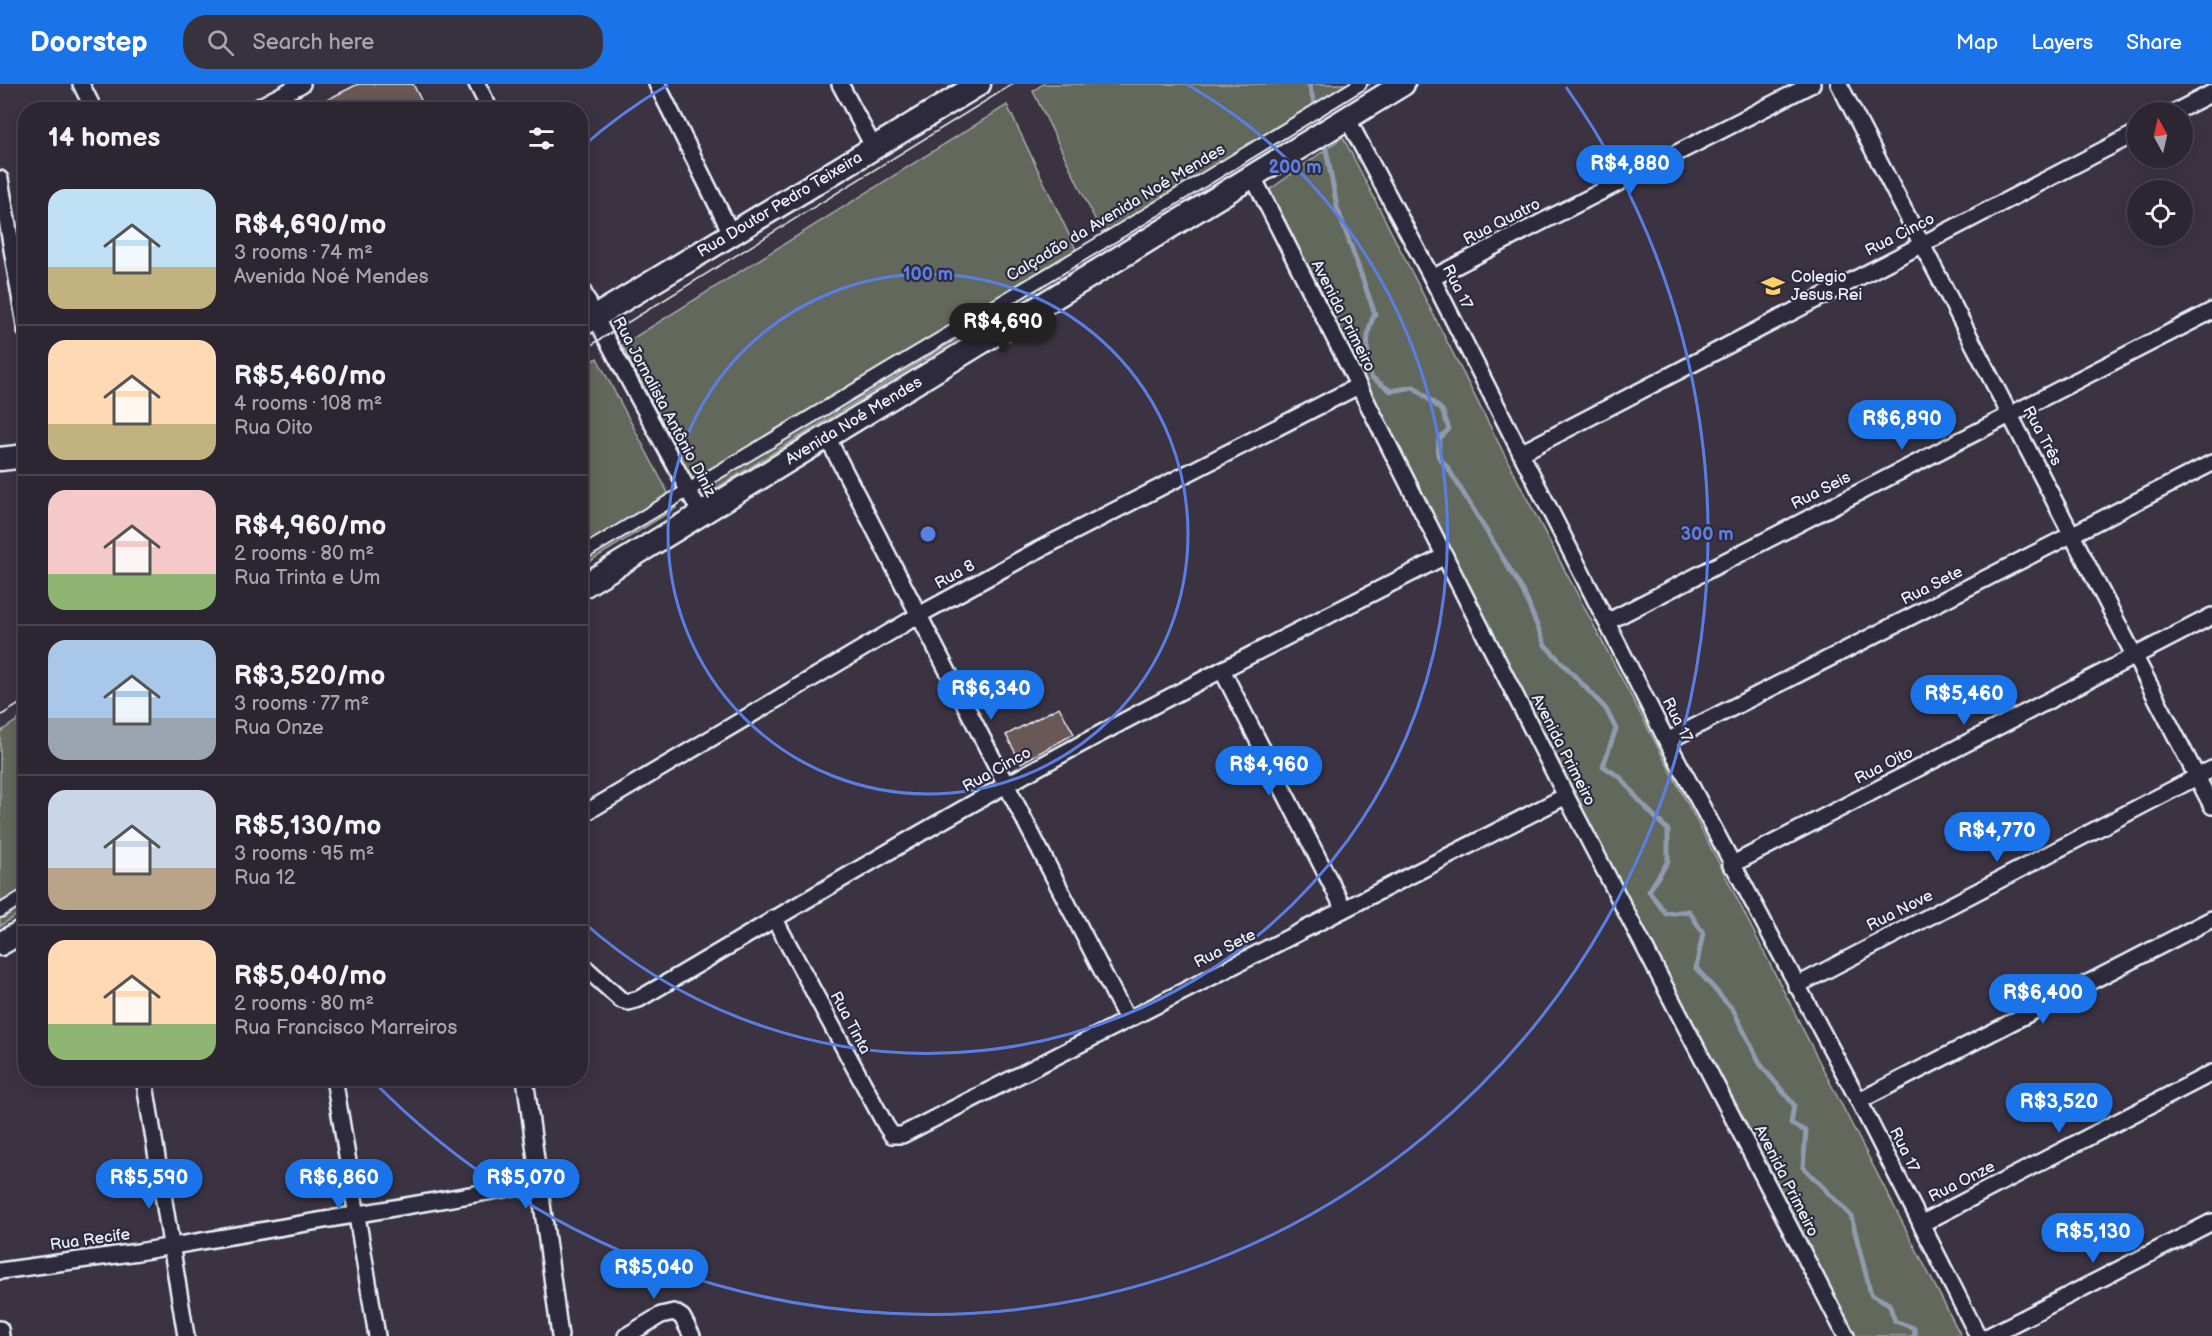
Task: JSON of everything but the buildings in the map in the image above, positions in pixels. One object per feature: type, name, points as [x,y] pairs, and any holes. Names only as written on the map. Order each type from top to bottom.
[{"type":"main road","name":"Rua Doutor Pedro Teixeira","points":[[588,321],[979,84]]},
{"type":"main road","name":"Avenida Noé Mendes","points":[[588,583],[1403,84]]},
{"type":"main road","points":[[0,459],[18,457]]},
{"type":"main road","points":[[0,944],[18,934]]},
{"type":"street","points":[[81,84],[90,102]]},
{"type":"street","points":[[477,84],[486,102]]},
{"type":"street","points":[[657,84],[732,235]]},
{"type":"street","points":[[840,84],[874,148]]},
{"type":"street","name":"Calçadão da Avenida Noé Mendes","points":[[588,550],[1094,247],[1360,84]]},
{"type":"street","name":"Rua Quatro","points":[[1432,278],[1812,84]]},
{"type":"street","name":"Rua Três","points":[[1839,84],[2212,806]]},
{"type":"street","points":[[267,102],[298,85]]},
{"type":"street","points":[[2193,103],[2212,93]]},
{"type":"street","name":"Rua 17","points":[[1347,118],[1432,278],[1731,865],[1859,1101],[1978,1336]]},
{"type":"street","name":"Rua Cinco","points":[[1521,453],[2127,138]]},
{"type":"street","name":"Avenida Primeiro","points":[[1254,177],[1566,796],[1846,1336]]},
{"type":"street","points":[[0,179],[18,284]]},
{"type":"street","name":"Rua Seis","points":[[1607,622],[2212,311]]},
{"type":"street","name":"Rua Jornalista Antônio Diniz","points":[[588,321],[701,514]]},
{"type":"street","name":"Rua 8","points":[[588,811],[919,615],[1036,551],[1358,386]]},
{"type":"street","points":[[828,437],[1127,1019]]},
{"type":"street","name":"Rua Sete","points":[[1667,741],[2212,463]]},
{"type":"street","name":"Rua Cinco","points":[[588,970],[621,1000],[628,1002],[639,999],[774,918],[1006,785],[1222,670],[1444,556]]},
{"type":"street","name":"Rua Oito","points":[[1731,865],[2212,616]]},
{"type":"street","points":[[1222,670],[1344,909]]},
{"type":"street","name":"Rua Nove","points":[[1796,986],[2212,769]]},
{"type":"street","name":"Rua Sete","points":[[902,1135],[1566,796]]},
{"type":"street","points":[[0,911],[18,900]]},
{"type":"street","name":"Rua Tinta","points":[[774,918],[889,1131],[896,1136],[902,1135]]},
{"type":"street","points":[[1859,1101],[2212,919]]},
{"type":"street","name":"Rua Onze","points":[[1921,1224],[2212,1073]]},
{"type":"street","points":[[145,1086],[186,1336]]},
{"type":"street","points":[[335,1086],[377,1336]]},
{"type":"street","points":[[526,1086],[560,1336]]},
{"type":"street","name":"Rua Recife","points":[[0,1271],[172,1246],[539,1183]]},
{"type":"street","points":[[1989,1336],[2212,1222]]},
{"type":"street","points":[[626,1336],[668,1312],[674,1312],[682,1317],[692,1336]]},
{"type":"street","points":[[0,1329],[1,1336]]},
{"type":"shaded area","points":[[1043,84],[1370,84],[1107,244],[1033,91]]},
{"type":"shaded area","points":[[1007,105],[1082,262],[702,497],[622,345]]},
{"type":"shaded area","points":[[1343,137],[1522,489],[1722,869],[1961,1336],[1853,1336],[1568,786],[1265,193]]},
{"type":"shaded area","points":[[597,358],[676,508],[588,563],[588,364]]},
{"type":"shaded area","points":[[18,720],[18,914],[0,926],[0,732]]},
{"type":"waterway","points":[[1309,84],[1318,118]]},
{"type":"waterway","points":[[1326,149],[1337,207],[1375,314],[1368,337],[1371,377],[1391,391],[1414,387],[1442,410],[1449,429],[1439,439],[1438,456],[1448,468],[1523,591],[1545,645],[1606,709],[1616,729],[1603,766],[1621,778],[1642,804],[1668,830],[1668,861],[1649,891],[1666,914],[1689,911],[1703,933],[1696,968],[1733,1010],[1761,1065],[1794,1105],[1791,1124],[1806,1131],[1803,1167],[1851,1216],[1871,1294],[1889,1304],[1895,1321],[1914,1328],[1915,1336]]},
{"type":"tram line","points":[[588,347],[1013,84]]},
{"type":"tram line","points":[[0,716],[18,705]]},
{"type":"place","name":"Colegio Jesus Rei","points":[[1773,286]]}]
